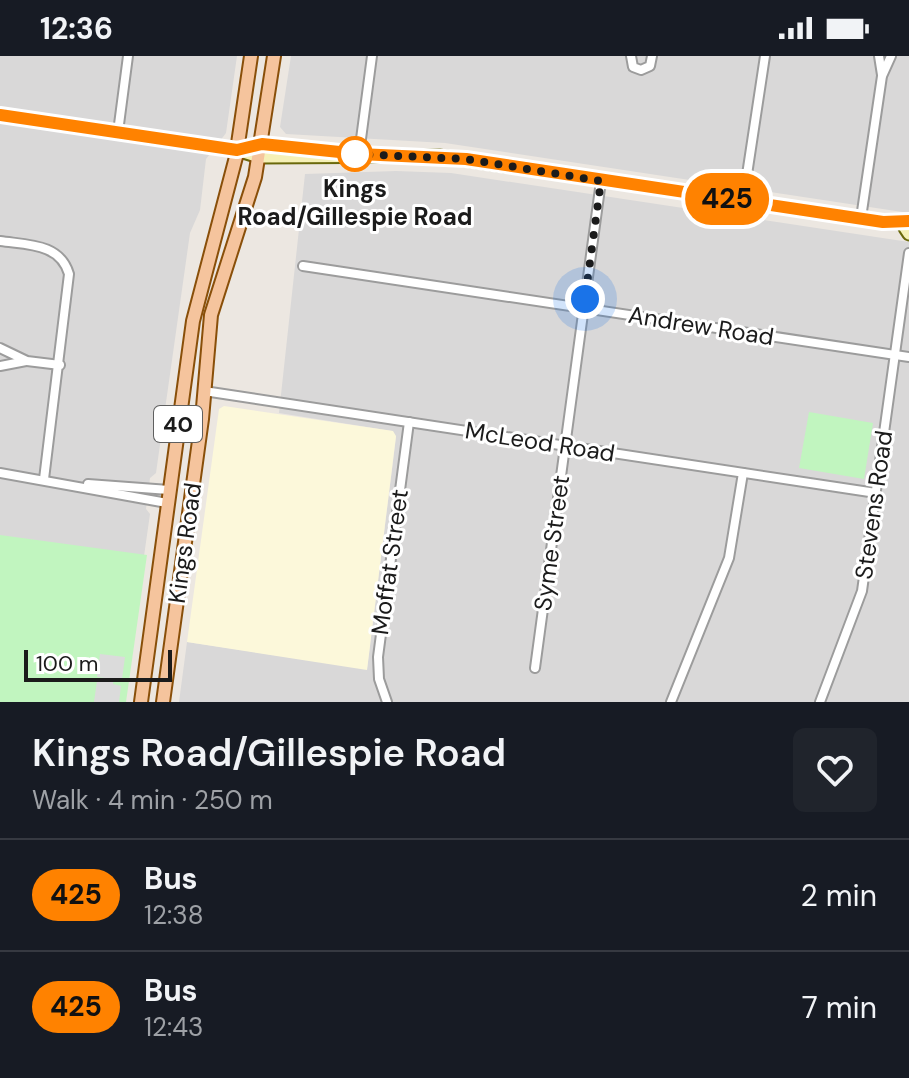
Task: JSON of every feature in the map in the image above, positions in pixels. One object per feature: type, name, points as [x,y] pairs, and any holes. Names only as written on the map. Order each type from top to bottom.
[{"type":"main road","name":"Kings Road","points":[[141,702],[200,284],[237,150],[251,56]]},
{"type":"main road","name":"Kings Road","points":[[163,702],[191,497],[211,315],[259,157],[274,56]]},
{"type":"main road","points":[[169,490],[191,497]]},
{"type":"main road","points":[[167,503],[191,497]]},
{"type":"street","points":[[118,132],[128,56]]},
{"type":"street","points":[[359,154],[372,56]]},
{"type":"street","points":[[631,56],[633,67],[641,70],[650,66],[652,56]]},
{"type":"street","points":[[743,201],[765,56]]},
{"type":"street","points":[[879,56],[882,76]]},
{"type":"street","points":[[861,218],[882,76],[891,56]]},
{"type":"street","points":[[0,115],[237,150],[259,157],[297,159],[359,154]]},
{"type":"street","points":[[237,150],[262,144],[359,154],[466,159],[861,218],[908,228]]},
{"type":"street","name":"Syme Street","points":[[535,668],[601,181]]},
{"type":"street","name":"Stevens Road","points":[[820,702],[860,603],[909,254],[908,228]]},
{"type":"street","points":[[0,241],[52,251],[68,268],[70,281],[44,479]]},
{"type":"street","name":"Andrew Road","points":[[303,266],[909,357]]},
{"type":"street","points":[[0,348],[27,361]]},
{"type":"street","points":[[0,366],[27,361],[60,365]]},
{"type":"street","name":"McLeod Road","points":[[204,391],[876,493]]},
{"type":"street","name":"Moffat Street","points":[[387,702],[379,679],[378,657],[409,422]]},
{"type":"street","points":[[0,473],[167,503]]},
{"type":"street","points":[[671,702],[729,558],[743,473]]},
{"type":"street","points":[[68,483],[169,490]]},
{"type":"shaded area","points":[[0,56],[237,56],[226,133],[206,159],[200,210],[190,233],[156,473],[150,478],[146,509],[150,514],[144,556],[0,537]]},
{"type":"shaded area","points":[[291,56],[909,56],[909,213],[445,143],[286,134],[280,127]]},
{"type":"shaded area","points":[[451,173],[909,242],[909,702],[179,702],[187,642],[367,669],[396,437],[392,431],[279,413],[305,174]]},
{"type":"shaded area","points":[[224,406],[393,431],[396,436],[367,670],[187,642],[219,409]]},
{"type":"shaded area","points":[[100,654],[125,657],[122,679],[114,678],[113,684],[121,686],[119,702],[94,702],[97,681],[104,682],[105,678],[97,677]]},
{"type":"green space","points":[[809,412],[873,423],[864,479],[799,468]]},
{"type":"green space","points":[[0,535],[147,555],[126,702],[0,702]]},
{"type":"bus line","name":"425","points":[[0,115],[237,150],[262,144],[317,151],[466,159],[883,222],[909,221]]},
{"type":"place","name":"Kings Road/Gillespie Road","points":[[355,154]]},
{"type":"route","points":[[355,154],[413,154],[466,159],[601,181],[585,299]]}]
